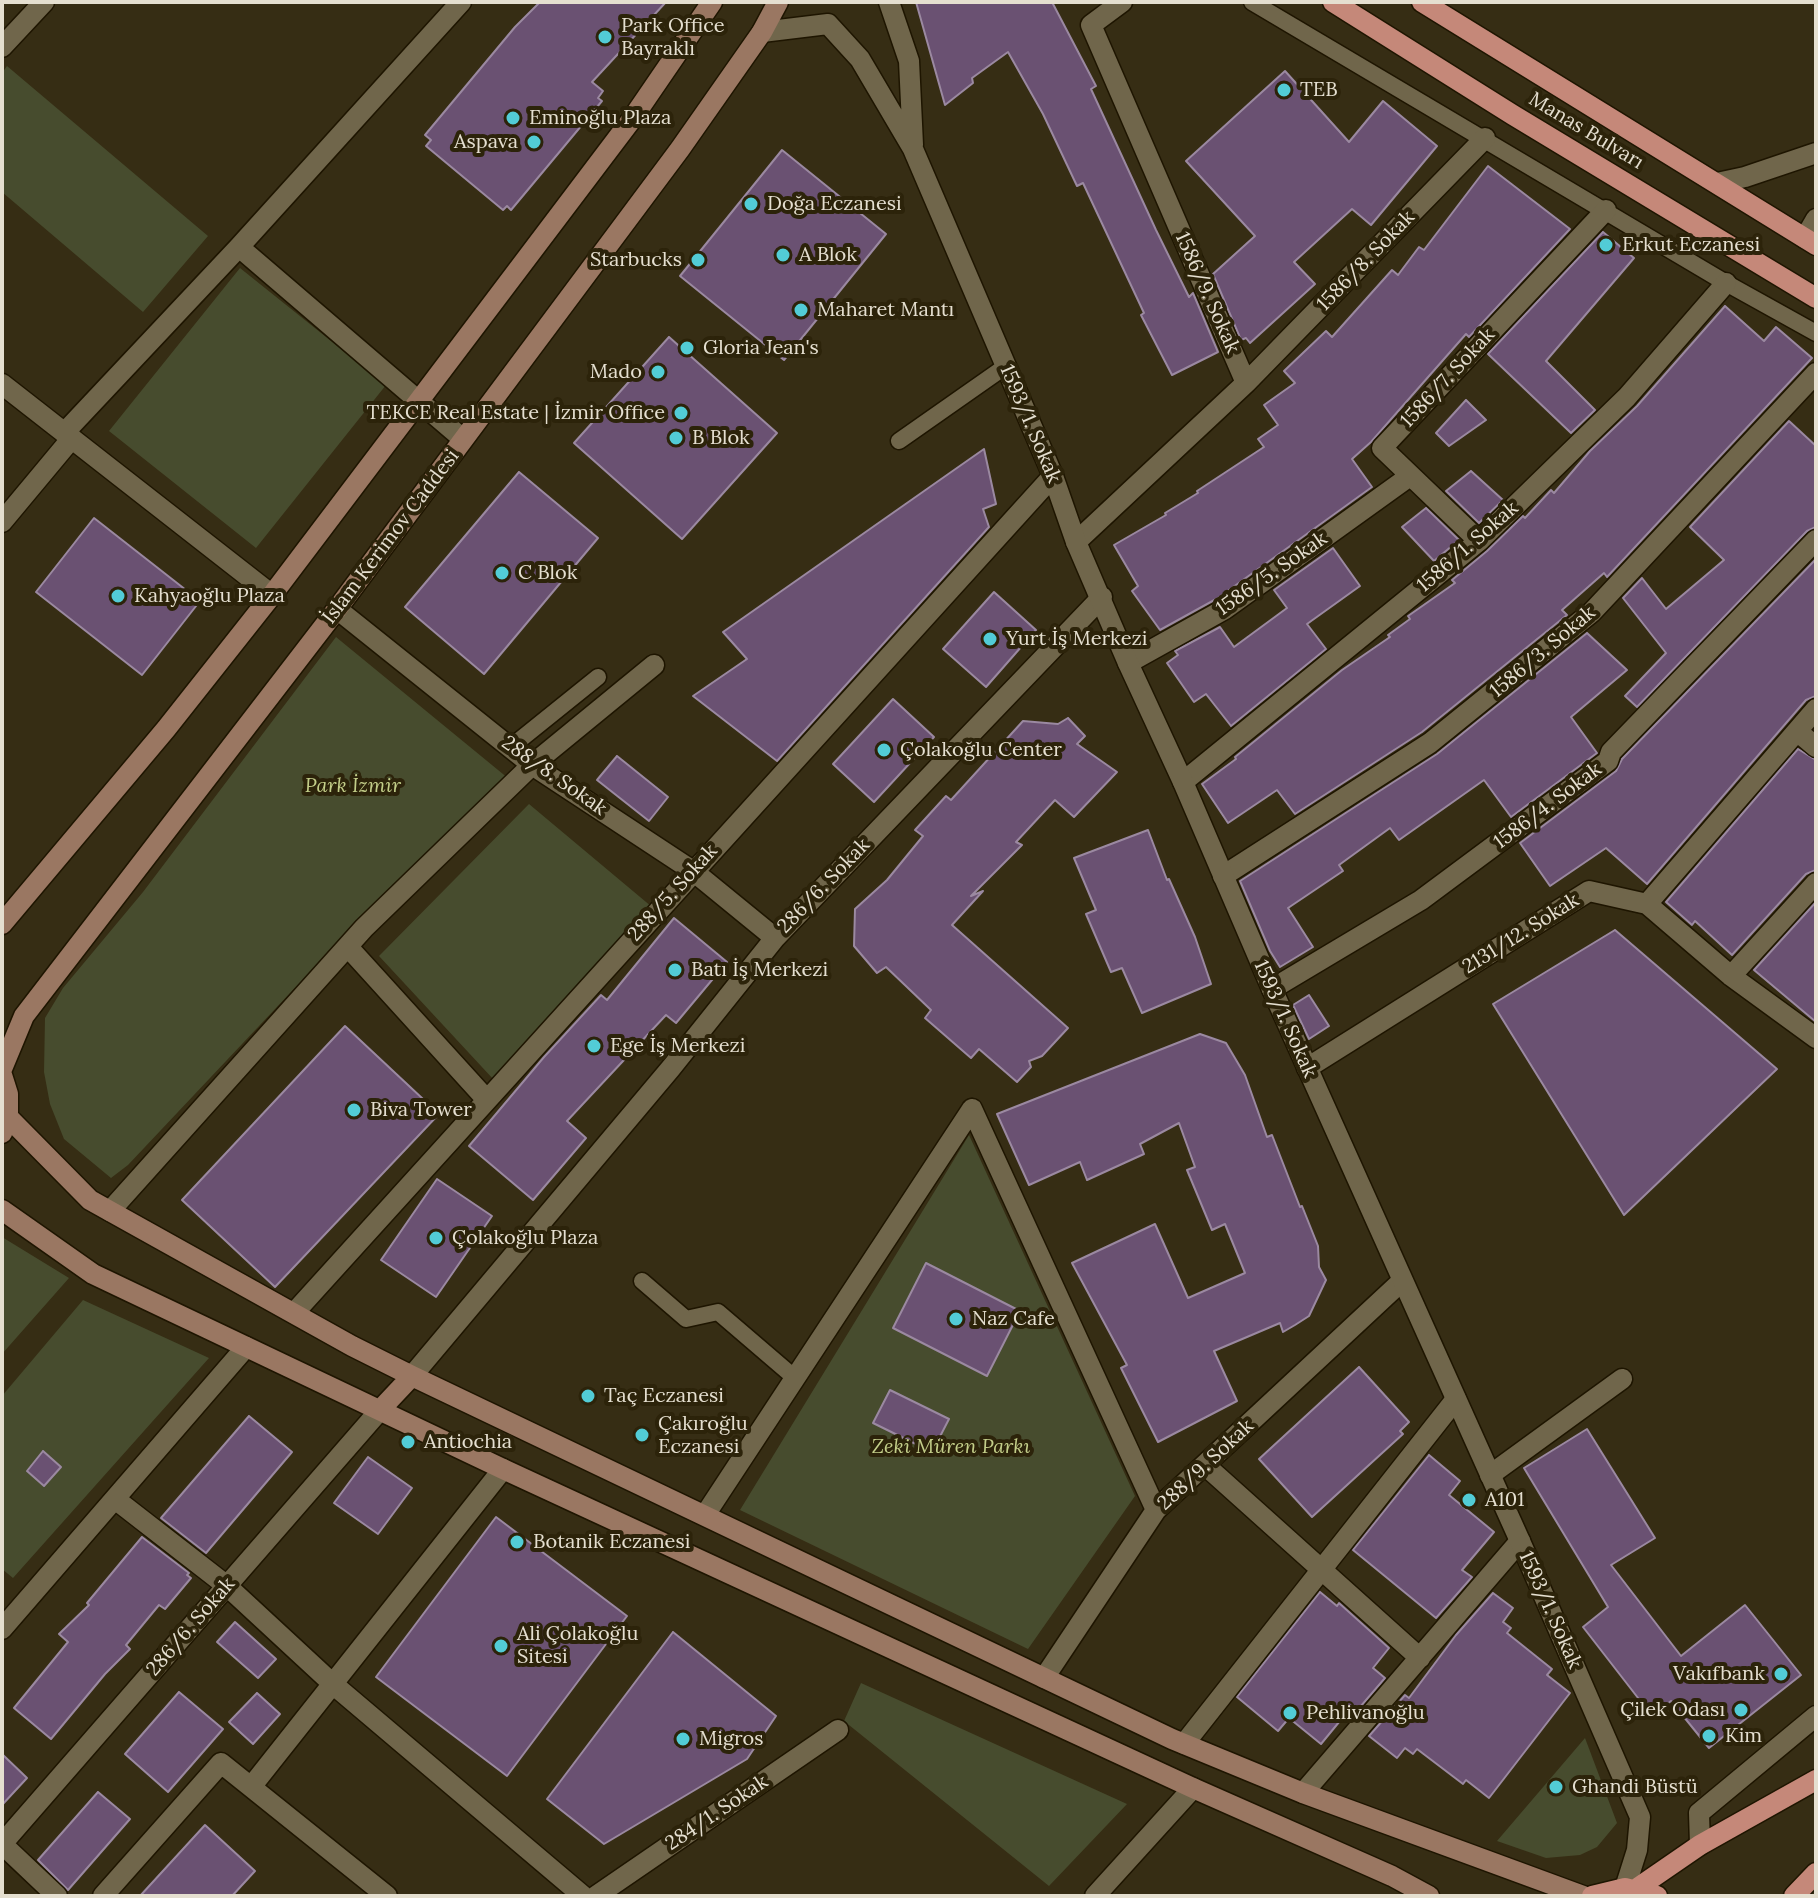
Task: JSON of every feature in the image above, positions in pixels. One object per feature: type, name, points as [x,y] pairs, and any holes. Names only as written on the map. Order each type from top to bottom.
[{"type":"main road","points":[[2,924],[166,729],[272,595],[632,119],[712,2]]},
{"type":"main road","name":"İslam Kerimov Caddesi","points":[[2,1069],[24,1016],[337,609],[680,149],[762,32],[778,2]]},
{"type":"main road","name":"Manas Bulvarı","points":[[1333,2],[1816,298]]},
{"type":"main road","name":"Manas Bulvarı","points":[[1422,2],[1810,241]]},
{"type":"main road","points":[[2,1075],[8,1094],[5,1125],[90,1200],[352,1346],[1184,1744],[1303,1793],[1583,1896]]},
{"type":"main road","points":[[2,1210],[93,1274],[503,1469],[1193,1788],[1392,1876],[1429,1896]]},
{"type":"main road","points":[[380,1410],[412,1376]]},
{"type":"main road","points":[[1592,1896],[1630,1889],[1700,1845],[1816,1780]]},
{"type":"main road","points":[[1794,1896],[1816,1873]]},
{"type":"main road","points":[[1630,1889],[1657,1896]]},
{"type":"street","points":[[2,47],[44,2]]},
{"type":"street","points":[[2,522],[69,435],[461,2]]},
{"type":"street","name":"1593/1. Sokak","points":[[889,2],[909,61],[913,149]]},
{"type":"street","name":"1586/9. Sokak","points":[[1122,2],[1091,25],[1246,383]]},
{"type":"street","name":"1593/1. Sokak","points":[[762,32],[828,24],[860,59],[913,149],[1053,476],[1076,542],[1128,663],[1640,1817],[1630,1889]]},
{"type":"street","name":"1586/8. Sokak","points":[[1246,383],[1485,138]]},
{"type":"street","points":[[1717,183],[1816,153]]},
{"type":"street","name":"1586/7. Sokak","points":[[1479,541],[1382,448],[1606,210]]},
{"type":"street","points":[[1810,241],[1816,219]]},
{"type":"street","points":[[239,247],[463,439]]},
{"type":"street","name":"1586/1. Sokak","points":[[1183,782],[1479,541],[1627,397],[1726,283]]},
{"type":"street","name":"1586/3. Sokak","points":[[1223,876],[1430,743],[1592,612],[1816,373]]},
{"type":"street","points":[[1076,542],[1246,383]]},
{"type":"street","points":[[2,384],[272,595]]},
{"type":"street","name":"288/5. Sokak","points":[[294,1313],[1053,476]]},
{"type":"street","name":"1586/5. Sokak","points":[[1128,663],[1225,609],[1410,476]]},
{"type":"street","name":"1586/4. Sokak","points":[[1272,989],[1421,900],[1608,761],[1611,752],[1816,540]]},
{"type":"street","name":"286/6. Sokak","points":[[412,1376],[671,1068],[775,938],[1102,597]]},
{"type":"street","name":"288/8. Sokak","points":[[337,609],[532,765],[693,871],[775,938]]},
{"type":"street","points":[[110,1211],[348,947],[532,765],[654,665]]},
{"type":"street","points":[[1816,709],[1647,904],[1731,976],[1816,1038]]},
{"type":"street","points":[[1797,731],[1816,747]]},
{"type":"street","points":[[1731,976],[1816,883]]},
{"type":"street","name":"2131/12. Sokak","points":[[1307,1068],[1589,891],[1647,904]]},
{"type":"street","points":[[348,947],[487,1100]]},
{"type":"street","points":[[705,1515],[972,1109],[1156,1510]]},
{"type":"street","name":"288/9. Sokak","points":[[1044,1678],[1156,1510],[1402,1281]]},
{"type":"street","points":[[2,1629],[246,1347]]},
{"type":"street","points":[[1490,1475],[1622,1379]]},
{"type":"street","points":[[1184,1744],[1456,1399]]},
{"type":"street","name":"286/6. Sokak","points":[[57,1896],[2,1844],[380,1410]]},
{"type":"street","points":[[1206,1466],[1420,1658]]},
{"type":"street","points":[[251,1787],[503,1469]]},
{"type":"street","points":[[115,1499],[227,1586],[334,1685],[583,1896]]},
{"type":"street","points":[[1303,1793],[1520,1541]]},
{"type":"street","points":[[1700,1845],[1699,1813],[1816,1716]]},
{"type":"street","name":"284/1. Sokak","points":[[596,1896],[838,1730]]},
{"type":"street","points":[[103,1896],[221,1763],[387,1896]]},
{"type":"street","points":[[1095,1896],[1193,1788]]},
{"type":"lane","points":[[1252,2],[1726,283],[1816,333]]},
{"type":"lane","points":[[899,441],[1006,366]]},
{"type":"lane","points":[[511,747],[598,677]]},
{"type":"lane","points":[[642,1281],[686,1319],[718,1312],[795,1378]]},
{"type":"green space","points":[[7,66],[208,236],[143,312],[2,192],[2,73]]},
{"type":"green space","points":[[240,268],[386,385],[256,548],[109,431]]},
{"type":"green space","name":"Park İzmir","points":[[336,637],[509,779],[441,848],[374,904],[128,1165],[111,1178],[64,1139],[50,1104],[44,1072],[45,1018],[63,988],[143,892]]},
{"type":"green space","points":[[529,804],[652,907],[494,1080],[379,956]]},
{"type":"green space","name":"Zeki Müren Parkı","points":[[969,1135],[1135,1496],[1028,1649],[740,1510]]},
{"type":"green space","points":[[2,1237],[69,1278],[2,1354]]},
{"type":"green space","points":[[83,1300],[209,1358],[13,1578],[2,1569],[2,1396]]},
{"type":"green space","points":[[861,1683],[1127,1804],[1049,1886],[844,1721]]},
{"type":"green space","points":[[1585,1738],[1617,1823],[1597,1847],[1580,1855],[1546,1858],[1497,1841]]},
{"type":"building","name":"Eminoğlu Plaza","points":[[540,2],[666,2],[592,82],[603,91],[598,98],[602,101],[511,210],[507,206],[503,210],[426,146],[431,140],[425,135],[515,27]]},
{"type":"building","points":[[916,2],[1052,2],[1096,86],[1091,89],[1189,297],[1193,293],[1218,352],[1172,375],[1141,315],[1144,313],[1083,183],[1077,186],[1043,114],[1008,52],[972,78],[973,83],[945,105]]},
{"type":"building","points":[[1285,71],[1349,142],[1383,101],[1437,146],[1371,225],[1352,209],[1294,262],[1315,284],[1250,343],[1246,338],[1241,340],[1213,274],[1255,236],[1186,161]]},
{"type":"building","name":"A Blok","points":[[782,150],[886,234],[784,360],[680,276]]},
{"type":"building","points":[[1488,166],[1570,229],[1469,337],[1466,334],[1371,442],[1352,459],[1372,487],[1218,598],[1160,630],[1132,591],[1138,586],[1114,545],[1166,515],[1264,447],[1258,439],[1278,425],[1264,405],[1295,383],[1284,371],[1326,331],[1332,337],[1392,270],[1398,275],[1419,247],[1424,250]]},
{"type":"building","points":[[1603,232],[1634,258],[1546,361],[1595,410],[1571,433],[1488,354]]},
{"type":"building","points":[[1725,306],[1764,341],[1776,327],[1812,358],[1607,577],[1604,573],[1562,610],[1567,615],[1422,732],[1295,814],[1277,790],[1228,823],[1202,784],[1342,670],[1390,637],[1388,635],[1410,619],[1408,616],[1455,583],[1452,580],[1523,516],[1525,518],[1551,490],[1554,493],[1590,451],[1637,406]]},
{"type":"building","name":"B Blok","points":[[669,337],[777,433],[682,539],[574,443]]},
{"type":"building","points":[[1466,400],[1486,420],[1449,446],[1436,433]]},
{"type":"building","points":[[1789,421],[1816,446],[1816,527],[1807,531],[1637,707],[1625,696],[1666,653],[1623,598],[1642,578],[1666,609],[1724,560],[1690,527]]},
{"type":"building","points":[[984,449],[996,504],[983,509],[989,527],[777,761],[693,696],[747,659],[723,632]]},
{"type":"building","points":[[1471,471],[1503,500],[1479,523],[1446,491]]},
{"type":"building","name":"C Blok","points":[[519,472],[598,538],[484,674],[405,607]]},
{"type":"building","points":[[1426,508],[1459,540],[1434,561],[1402,527]]},
{"type":"building","name":"Kahyaoğlu Plaza","points":[[94,518],[200,601],[142,675],[36,592]]},
{"type":"building","points":[[1333,548],[1360,586],[1307,624],[1326,649],[1231,726],[1206,694],[1194,702],[1167,663],[1178,655],[1175,651],[1220,627],[1234,647],[1287,608],[1274,590]]},
{"type":"building","points":[[1816,559],[1816,696],[1806,700],[1647,884],[1606,848],[1550,886],[1520,843],[1616,771],[1622,759]]},
{"type":"building","name":"Yurt İş Merkezi","points":[[994,592],[1036,630],[986,687],[943,649]]},
{"type":"building","points":[[1587,633],[1627,670],[1571,717],[1597,753],[1511,817],[1484,780],[1399,840],[1390,828],[1339,865],[1343,871],[1288,908],[1313,947],[1280,967],[1240,881],[1437,754]]},
{"type":"building","name":"Çolakoğlu Center","points":[[893,699],[934,737],[874,802],[833,764]]},
{"type":"building","points":[[1068,718],[1085,736],[1077,744],[1117,772],[1074,817],[1055,800],[1016,842],[1022,845],[971,896],[983,891],[952,925],[1068,1028],[1042,1056],[1029,1061],[1031,1067],[1017,1082],[979,1049],[971,1058],[925,1018],[931,1010],[886,967],[877,973],[854,946],[855,909],[887,880],[923,836],[915,830],[946,796],[951,800],[1023,721],[1058,724]]},
{"type":"building","points":[[1798,749],[1816,760],[1816,870],[1806,874],[1732,955],[1695,921],[1692,925],[1666,902]]},
{"type":"building","points":[[617,756],[668,797],[649,821],[597,780]]},
{"type":"building","points":[[1148,830],[1167,880],[1195,937],[1211,984],[1142,1013],[1122,968],[1111,972],[1086,914],[1096,910],[1074,858]]},
{"type":"building","points":[[1816,902],[1816,1022],[1754,970]]},
{"type":"building","points":[[674,918],[727,962],[676,1023],[666,1015],[567,1121],[586,1138],[533,1200],[469,1146],[601,995],[607,1000]]},
{"type":"building","points":[[1615,930],[1777,1069],[1624,1215],[1493,1004]]},
{"type":"building","points":[[1309,995],[1329,1026],[1309,1039],[1293,1005]]},
{"type":"building","name":"Biva Tower","points":[[345,1026],[439,1114],[275,1287],[182,1200]]},
{"type":"building","points":[[1200,1034],[1226,1043],[1245,1075],[1267,1137],[1272,1135],[1318,1246],[1319,1267],[1326,1280],[1309,1316],[1295,1325],[1283,1332],[1280,1323],[1214,1351],[1237,1401],[1158,1442],[1121,1368],[1127,1365],[1072,1263],[1155,1224],[1188,1298],[1245,1273],[1225,1224],[1212,1230],[1187,1170],[1195,1167],[1179,1123],[1140,1144],[1144,1154],[1087,1180],[1080,1162],[1029,1185],[997,1114]]},
{"type":"building","name":"Çolakoğlu Plaza","points":[[437,1179],[492,1216],[436,1297],[381,1260]]},
{"type":"building","name":"Naz Cafe","points":[[926,1263],[1020,1311],[987,1376],[893,1328]]},
{"type":"building","points":[[1359,1367],[1409,1422],[1400,1431],[1403,1434],[1312,1517],[1259,1459]]},
{"type":"building","points":[[890,1390],[949,1419],[932,1452],[873,1423]]},
{"type":"building","points":[[249,1416],[292,1452],[206,1553],[161,1518]]},
{"type":"building","points":[[1587,1429],[1655,1538],[1611,1565],[1681,1656],[1745,1605],[1801,1675],[1709,1748],[1671,1701],[1652,1716],[1583,1627],[1608,1607],[1524,1468]]},
{"type":"building","points":[[43,1451],[61,1467],[44,1486],[27,1471]]},
{"type":"building","points":[[1429,1455],[1460,1481],[1449,1495],[1494,1532],[1462,1570],[1472,1577],[1436,1618],[1353,1550]]},
{"type":"building","points":[[368,1457],[412,1488],[378,1534],[334,1503]]},
{"type":"building","name":"Ali Çolakoğlu Sitesi","points":[[496,1517],[627,1616],[507,1776],[376,1677]]},
{"type":"building","points":[[142,1537],[189,1573],[187,1575],[191,1578],[165,1609],[159,1605],[126,1645],[130,1649],[51,1739],[14,1708],[68,1642],[59,1634],[89,1605],[87,1603]]},
{"type":"building","points":[[1320,1592],[1337,1606],[1339,1603],[1389,1648],[1373,1668],[1385,1678],[1349,1720],[1344,1716],[1321,1744],[1289,1718],[1278,1731],[1237,1697]]},
{"type":"building","points":[[1493,1593],[1513,1608],[1503,1622],[1511,1628],[1507,1633],[1552,1669],[1547,1675],[1570,1693],[1489,1798],[1466,1780],[1463,1784],[1417,1749],[1413,1754],[1405,1748],[1397,1758],[1369,1736],[1405,1695],[1409,1698],[1456,1635]]},
{"type":"building","points":[[235,1622],[276,1659],[258,1678],[217,1642]]},
{"type":"building","points":[[673,1632],[776,1716],[747,1759],[604,1844],[547,1799]]},
{"type":"building","points":[[179,1692],[223,1729],[168,1792],[125,1754]]},
{"type":"building","points":[[257,1693],[280,1714],[253,1744],[229,1722]]},
{"type":"building","points":[[2,1754],[27,1778],[2,1805]]},
{"type":"building","points":[[98,1792],[130,1819],[68,1890],[38,1860]]},
{"type":"building","points":[[205,1825],[255,1871],[232,1896],[140,1896]]},
{"type":"place","name":"Park Office Bayraklı","points":[[605,37]]},
{"type":"place","name":"TEB","points":[[1284,90]]},
{"type":"place","name":"Eminoğlu Plaza","points":[[513,118]]},
{"type":"place","name":"Aspava","points":[[534,142]]},
{"type":"place","name":"Doğa Eczanesi","points":[[751,204]]},
{"type":"place","name":"Erkut Eczanesi","points":[[1606,245]]},
{"type":"place","name":"A Blok","points":[[783,255]]},
{"type":"place","name":"Starbucks","points":[[698,260]]},
{"type":"place","name":"Maharet Mantı","points":[[801,310]]},
{"type":"place","name":"Gloria Jean's","points":[[687,348]]},
{"type":"place","name":"Mado","points":[[658,372]]},
{"type":"place","name":"TEKCE Real Estate | İzmir Office","points":[[681,413]]},
{"type":"place","name":"B Blok","points":[[676,438]]},
{"type":"place","name":"C Blok","points":[[502,573]]},
{"type":"place","name":"Kahyaoğlu Plaza","points":[[118,596]]},
{"type":"place","name":"Yurt İş Merkezi","points":[[990,639]]},
{"type":"place","name":"Çolakoğlu Center","points":[[884,750]]},
{"type":"place","name":"Batı İş Merkezi","points":[[675,970]]},
{"type":"place","name":"Ege İş Merkezi","points":[[594,1046]]},
{"type":"place","name":"Biva Tower","points":[[354,1110]]},
{"type":"place","name":"Çolakoğlu Plaza","points":[[436,1238]]},
{"type":"place","name":"Naz Cafe","points":[[956,1319]]},
{"type":"place","name":"Taç Eczanesi","points":[[588,1396]]},
{"type":"place","name":"Çakıroğlu Eczanesi","points":[[642,1435]]},
{"type":"place","name":"Antiochia","points":[[408,1442]]},
{"type":"place","name":"A101","points":[[1469,1500]]},
{"type":"place","name":"Botanik Eczanesi","points":[[517,1542]]},
{"type":"place","name":"Ali Çolakoğlu Sitesi","points":[[501,1646]]},
{"type":"place","name":"Vakıfbank","points":[[1781,1674]]},
{"type":"place","name":"Çilek Odası","points":[[1741,1710]]},
{"type":"place","name":"Pehlivanoğlu","points":[[1290,1713]]},
{"type":"place","name":"Kim","points":[[1709,1736]]},
{"type":"place","name":"Migros","points":[[683,1739]]},
{"type":"place","name":"Ghandi Büstü","points":[[1556,1787]]}]
